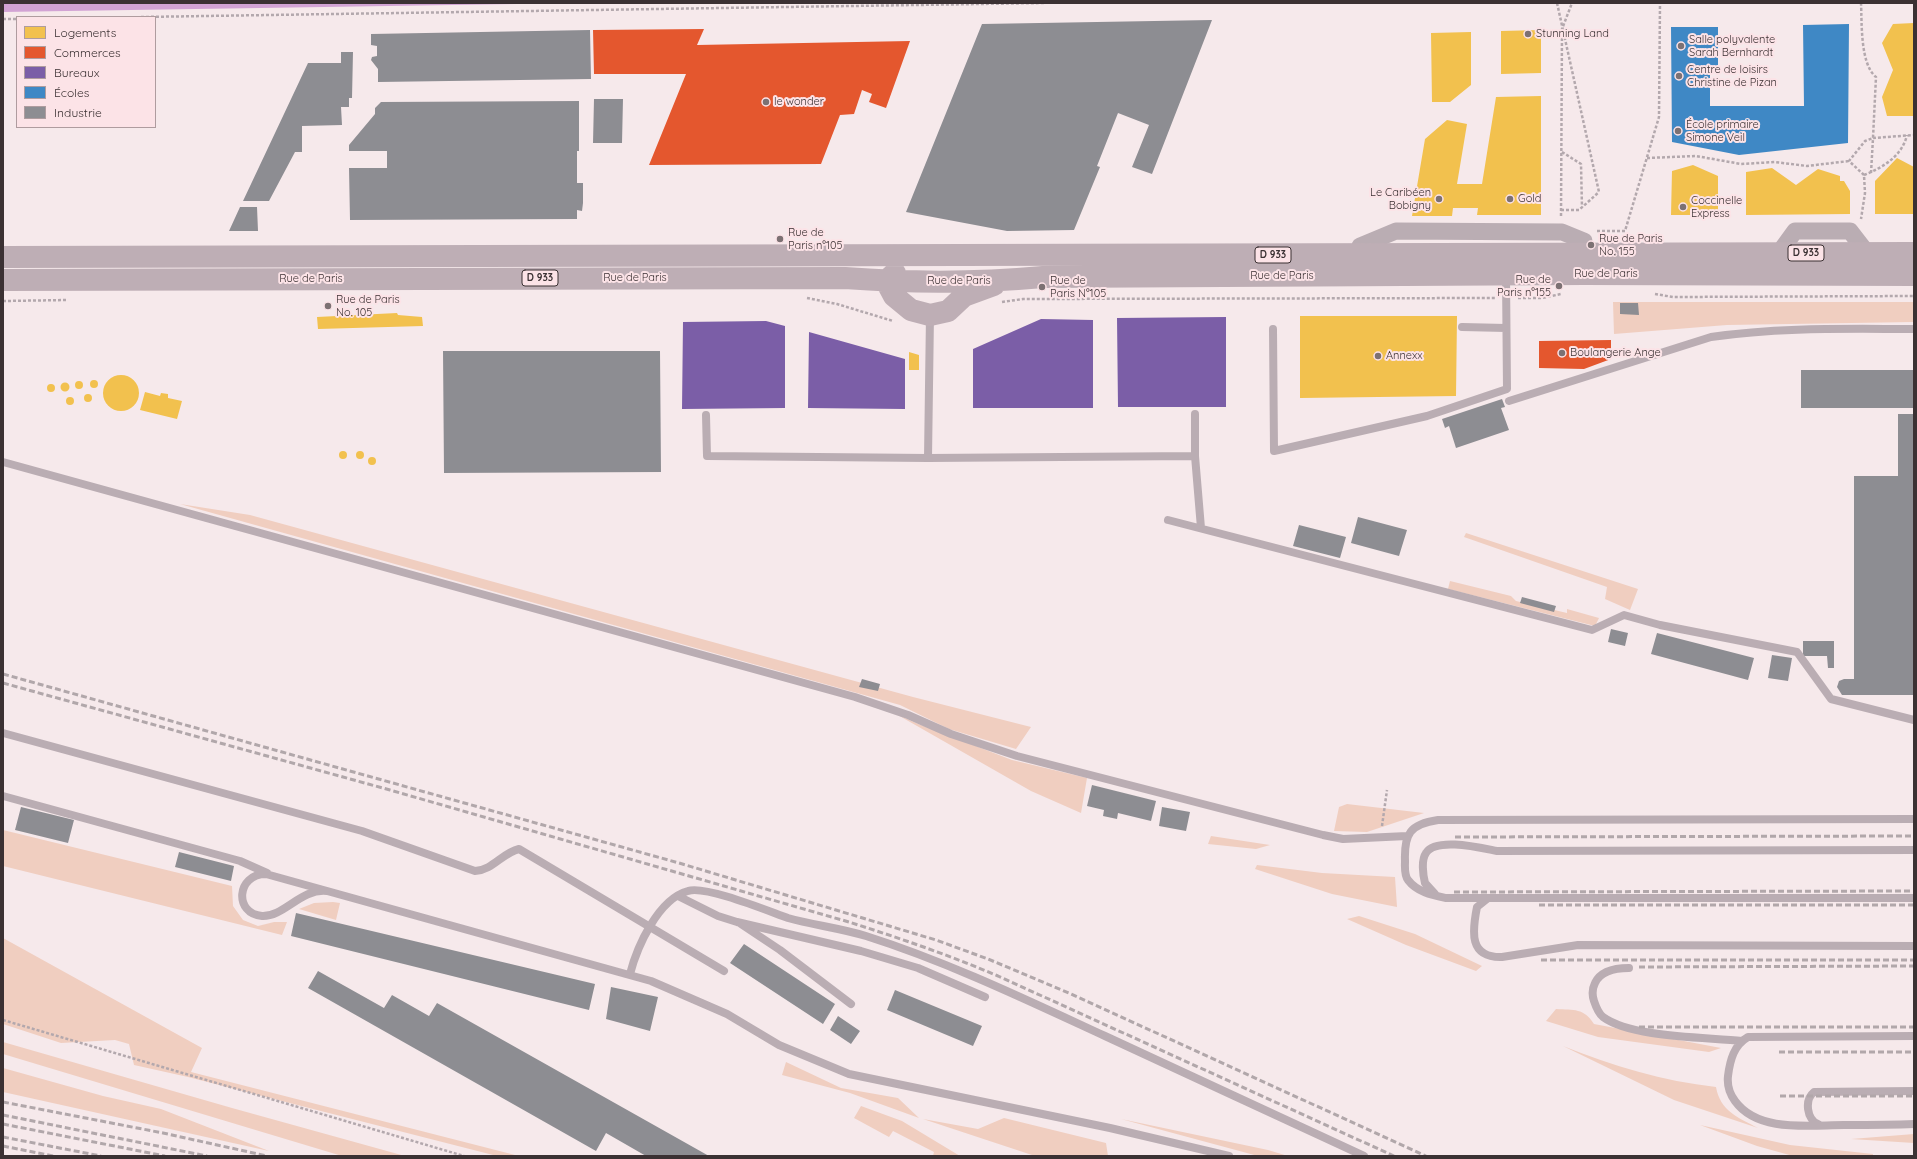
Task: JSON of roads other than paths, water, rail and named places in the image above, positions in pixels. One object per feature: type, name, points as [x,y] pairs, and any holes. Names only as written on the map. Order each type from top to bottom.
[{"type":"main road","name":"Rue de Paris","points":[[3,257],[1914,253]]},
{"type":"main road","points":[[1004,280],[964,296],[948,311],[930,315],[911,310],[894,296],[886,281],[899,270],[976,270],[1026,256]]},
{"type":"main road","name":"Rue de Paris","points":[[3,280],[845,278],[886,281],[1004,280],[1043,277],[1914,275]]},
{"type":"street","points":[[1360,246],[1396,231],[1562,232],[1584,240],[1584,254]]},
{"type":"lane","points":[[1273,329],[1274,451],[1427,416],[1507,389],[1505,298],[1506,275]]},
{"type":"lane","points":[[928,458],[930,315]]},
{"type":"lane","points":[[1462,328],[1506,328]]},
{"type":"lane","points":[[1509,401],[1711,337],[1783,330],[1914,329]]},
{"type":"lane","points":[[1195,414],[1195,456],[1201,528]]},
{"type":"lane","points":[[706,415],[707,456],[928,458],[1195,456]]},
{"type":"lane","points":[[3,462],[855,697],[902,713],[951,734],[1017,756],[1343,840],[1407,836]]},
{"type":"lane","points":[[1168,520],[1592,630],[1624,615],[1660,625],[1797,652],[1832,699],[1914,720]]},
{"type":"lane","points":[[3,733],[362,831],[475,871],[483,871],[512,851],[519,849],[724,971]]},
{"type":"lane","points":[[3,796],[240,861],[273,876]]},
{"type":"lane","points":[[1914,819],[1438,820],[1416,826],[1407,836],[1405,849],[1406,877],[1421,891],[1441,897],[1914,898]]},
{"type":"lane","points":[[1441,897],[1428,888],[1424,879],[1424,854],[1431,847],[1436,845],[1457,845],[1497,851],[1914,850]]},
{"type":"lane","points":[[327,891],[311,892],[269,915],[255,914],[244,905],[242,892],[248,880],[260,874],[273,876],[630,974],[651,981],[727,1014],[779,1045],[849,1074],[1110,1128],[1230,1156]]},
{"type":"lane","points":[[630,974],[636,953],[649,927],[669,902],[688,890],[714,893],[790,918],[864,936],[941,964],[1033,1003],[1364,1156]]},
{"type":"lane","points":[[678,896],[718,916],[737,922],[861,951],[918,968],[986,998]]},
{"type":"lane","points":[[1490,898],[1477,907],[1474,942],[1481,952],[1490,956],[1502,957],[1578,945],[1914,946]]},
{"type":"lane","points":[[737,922],[780,950],[851,1004]]},
{"type":"lane","points":[[1630,968],[1615,969],[1602,974],[1595,981],[1592,990],[1593,1000],[1597,1010],[1602,1016],[1628,1027],[1646,1032],[1742,1041]]},
{"type":"lane","points":[[1914,1036],[1748,1037],[1742,1041],[1736,1049],[1727,1081],[1730,1092],[1739,1106],[1746,1112],[1763,1120],[1789,1125],[1914,1124]]},
{"type":"lane","points":[[1821,1125],[1814,1122],[1809,1117],[1809,1101],[1814,1092],[1914,1091]]},
{"type":"railway","points":[[3,674],[679,863],[936,940],[988,959],[1071,994],[1426,1156]]},
{"type":"railway","points":[[3,683],[390,790],[849,922],[905,941],[998,976],[1394,1156]]},
{"type":"railway","points":[[1455,837],[1914,836]]},
{"type":"railway","points":[[1454,892],[1914,891]]},
{"type":"railway","points":[[1539,905],[1914,905]]},
{"type":"railway","points":[[1541,960],[1914,960]]},
{"type":"railway","points":[[1639,967],[1914,966]]},
{"type":"railway","points":[[1639,1027],[1914,1027]]},
{"type":"railway","points":[[1779,1052],[1914,1052]]},
{"type":"railway","points":[[1780,1096],[1914,1096]]},
{"type":"railway","points":[[3,1102],[163,1133],[267,1156]]},
{"type":"railway","points":[[3,1115],[207,1156]]},
{"type":"railway","points":[[3,1124],[165,1156]]},
{"type":"railway","points":[[3,1137],[101,1156]]},
{"type":"railway","points":[[3,1146],[53,1156]]},
{"type":"place","name":"Stunning Land","points":[[1528,34]]},
{"type":"place","name":"Salle polyvalente Sarah Bernhardt","points":[[1681,46]]},
{"type":"place","name":"Centre de loisirs Christine de Pizan","points":[[1679,76]]},
{"type":"place","name":"le wonder","points":[[766,102]]},
{"type":"place","name":"École primaire Simone Veil","points":[[1678,131]]},
{"type":"place","name":"Le Caribéen Bobigny","points":[[1439,199]]},
{"type":"place","name":"Gold","points":[[1510,199]]},
{"type":"place","name":"Coccinelle Express","points":[[1683,207]]},
{"type":"place","name":"Rue de Paris n°105","points":[[780,239]]},
{"type":"place","name":"Rue de Paris No. 155","points":[[1591,245]]},
{"type":"place","name":"Rue de Paris n°155","points":[[1559,286]]},
{"type":"place","name":"Rue de Paris N°105","points":[[1042,287]]},
{"type":"place","name":"Rue de Paris No. 105","points":[[328,306]]},
{"type":"place","name":"Boulangerie Ange","points":[[1562,353]]},
{"type":"place","name":"Annexx","points":[[1378,356]]}]
